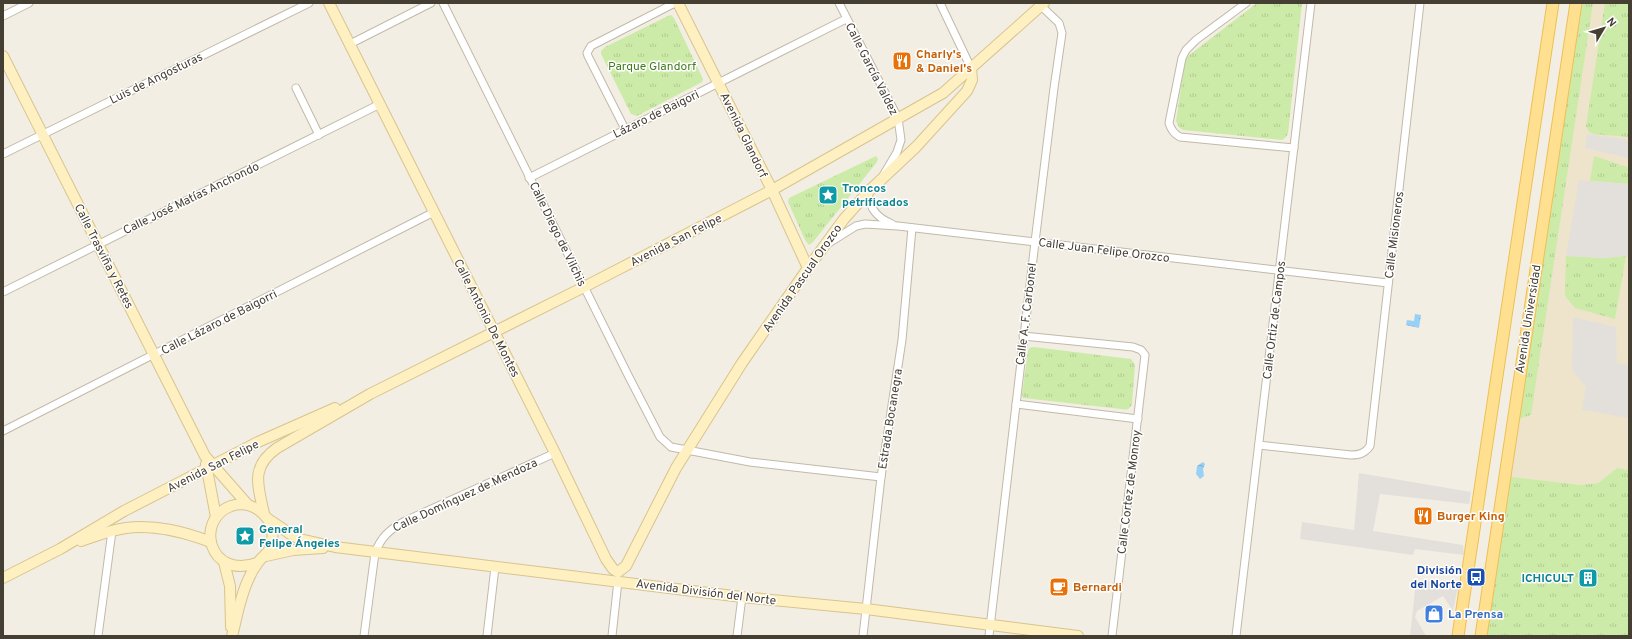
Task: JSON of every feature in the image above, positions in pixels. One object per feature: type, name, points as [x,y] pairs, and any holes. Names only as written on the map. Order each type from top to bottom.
[{"type":"main road","name":"Calle Antonio De Montes","points":[[329,3],[555,452],[606,559],[618,577]]},
{"type":"main road","name":"Avenida Glandorf","points":[[676,3],[719,83],[772,190],[808,268]]},
{"type":"main road","name":"Avenida Universidad","points":[[1458,636],[1553,3]]},
{"type":"main road","name":"Avenida Universidad","points":[[1481,636],[1576,3]]},
{"type":"main road","points":[[971,68],[1041,4]]},
{"type":"main road","name":"Calle Trasviña y Retes","points":[[3,56],[211,468],[248,505]]},
{"type":"main road","name":"Avenida San Felipe","points":[[266,516],[258,479],[260,465],[269,453],[370,394],[584,287],[772,190],[943,93],[971,68]]},
{"type":"main road","name":"Avenida Pascual Orozco","points":[[618,577],[626,566],[676,468],[742,363],[844,219],[881,179],[916,147],[967,91],[972,80],[971,68]]},
{"type":"main road","name":"Avenida San Felipe","points":[[3,578],[60,549],[124,511],[283,430],[370,394]]},
{"type":"main road","name":"Calle Trasviña y Retes","points":[[211,468],[216,517]]},
{"type":"main road","points":[[239,504],[248,505],[256,508],[266,516],[272,528],[273,538],[271,547],[266,556],[257,563],[246,567],[235,566],[224,562],[218,556],[211,542],[211,529],[216,517],[223,511],[230,506],[239,504]]},
{"type":"main road","name":"Avenida División del Norte","points":[[266,516],[300,539],[335,547],[495,567],[618,577],[742,597],[866,609],[1078,636]]},
{"type":"main road","name":"Avenida San Felipe","points":[[60,549],[112,531],[144,527],[167,529],[211,542]]},
{"type":"main road","name":"Avenida División del Norte","points":[[266,556],[293,550],[335,547]]},
{"type":"main road","points":[[224,562],[230,586],[232,636]]},
{"type":"main road","points":[[232,636],[245,587],[257,563]]},
{"type":"street","points":[[3,16],[29,3]]},
{"type":"street","name":"Luis de Angosturas","points":[[3,154],[309,3]]},
{"type":"street","points":[[350,44],[432,3]]},
{"type":"street","name":"Calle Diego de Vilchis","points":[[442,3],[660,437],[671,447],[750,462],[881,477]]},
{"type":"street","points":[[625,129],[588,56],[588,49],[591,46],[676,3]]},
{"type":"street","name":"Calle García Valdez","points":[[839,3],[898,118],[901,134],[900,146],[881,179]]},
{"type":"street","points":[[940,3],[971,68]]},
{"type":"street","points":[[1246,3],[1196,40],[1183,54],[1169,123],[1170,128],[1180,137],[1294,148]]},
{"type":"street","name":"Calle Ortiz de Campos","points":[[1236,636],[1311,3]]},
{"type":"street","name":"Calle Misioneros","points":[[1259,445],[1351,455],[1363,453],[1370,446],[1420,3]]},
{"type":"street","name":"Calle A. F. Carbonel","points":[[989,636],[1023,336],[1062,33],[1059,23],[1041,4]]},
{"type":"street","name":"Lázaro de Baigori","points":[[530,178],[846,19]]},
{"type":"street","points":[[296,88],[319,135]]},
{"type":"street","name":"Calle José Matías Anchondo","points":[[3,292],[380,104]]},
{"type":"street","points":[[868,192],[870,204],[875,214],[887,222],[898,226]]},
{"type":"street","name":"Calle Lázaro de Baigorri","points":[[3,431],[434,212]]},
{"type":"street","name":"Calle Juan Felipe Orozco","points":[[824,246],[856,226],[865,224],[898,226],[1388,283]]},
{"type":"street","name":"Estrada Bocanegra","points":[[863,636],[881,477],[902,340],[912,228]]},
{"type":"street","name":"Calle Cortez de Monroy","points":[[1023,336],[1133,348],[1141,350],[1145,358],[1112,636]]},
{"type":"street","points":[[1016,404],[1138,419]]},
{"type":"street","name":"Calle Domínguez de Mendoza","points":[[364,636],[375,552],[378,544],[387,532],[405,521],[555,452]]},
{"type":"street","points":[[98,636],[112,531]]},
{"type":"street","points":[[487,636],[495,567]]},
{"type":"street","points":[[612,636],[618,577]]},
{"type":"street","points":[[737,636],[742,597]]},
{"type":"shaded area","points":[[1576,3],[1629,3],[1629,470],[1617,468],[1598,483],[1581,485],[1505,476]]},
{"type":"shaded area","points":[[1587,134],[1629,140],[1629,158],[1585,148]]},
{"type":"shaded area","points":[[1579,180],[1629,184],[1629,256],[1603,258],[1566,256]]},
{"type":"shaded area","points":[[1573,317],[1616,327],[1617,363],[1629,365],[1629,418],[1582,410],[1586,387],[1572,369]]},
{"type":"shaded area","points":[[1359,473],[1471,492],[1469,504],[1380,494],[1373,531],[1463,545],[1464,555],[1415,549],[1413,555],[1300,539],[1302,522],[1354,530]]},
{"type":"shaded area","points":[[1416,581],[1459,582],[1453,611],[1443,596],[1417,611],[1415,617],[1426,636],[1410,636]]},
{"type":"green space","points":[[1257,3],[1302,3],[1288,134],[1282,140],[1183,130],[1179,127],[1176,121],[1185,61],[1188,56]]},
{"type":"green space","points":[[1579,3],[1593,3],[1531,415],[1518,419]]},
{"type":"green space","points":[[1605,3],[1629,3],[1629,137],[1593,134],[1588,131],[1586,126]]},
{"type":"green space","name":"Parque Glandorf","points":[[671,15],[674,18],[703,79],[702,82],[637,116],[631,114],[601,54],[601,51],[605,47]]},
{"type":"green space","points":[[876,156],[878,159],[877,162],[809,245],[805,240],[788,202],[789,198]]},
{"type":"green space","points":[[1594,156],[1627,167],[1629,170],[1629,184],[1590,181]]},
{"type":"green space","points":[[1566,256],[1603,258],[1626,256],[1615,319],[1575,308],[1565,296]]},
{"type":"green space","points":[[1034,347],[1131,359],[1135,365],[1131,406],[1128,409],[1125,409],[1023,398],[1022,394],[1028,351],[1029,348]]},
{"type":"green space","points":[[1617,468],[1629,470],[1629,636],[1481,636],[1505,476],[1581,485],[1598,483]]},
{"type":"water","points":[[1415,314],[1421,315],[1419,328],[1406,325],[1407,320],[1414,321]]},
{"type":"water","points":[[1203,462],[1205,464],[1203,469],[1204,476],[1200,479],[1196,474],[1197,466]]},
{"type":"place","name":"Charly's & Daniel's","points":[[902,61]]},
{"type":"place","name":"Troncos petrificados","points":[[828,195]]},
{"type":"place","name":"Burger King","points":[[1423,516]]},
{"type":"place","name":"General Felipe Ángeles","points":[[245,536]]},
{"type":"place","name":"División del Norte","points":[[1476,577]]},
{"type":"place","name":"ICHICULT","points":[[1588,578]]},
{"type":"place","name":"Bernardi","points":[[1059,587]]},
{"type":"place","name":"La Prensa","points":[[1434,614]]}]
